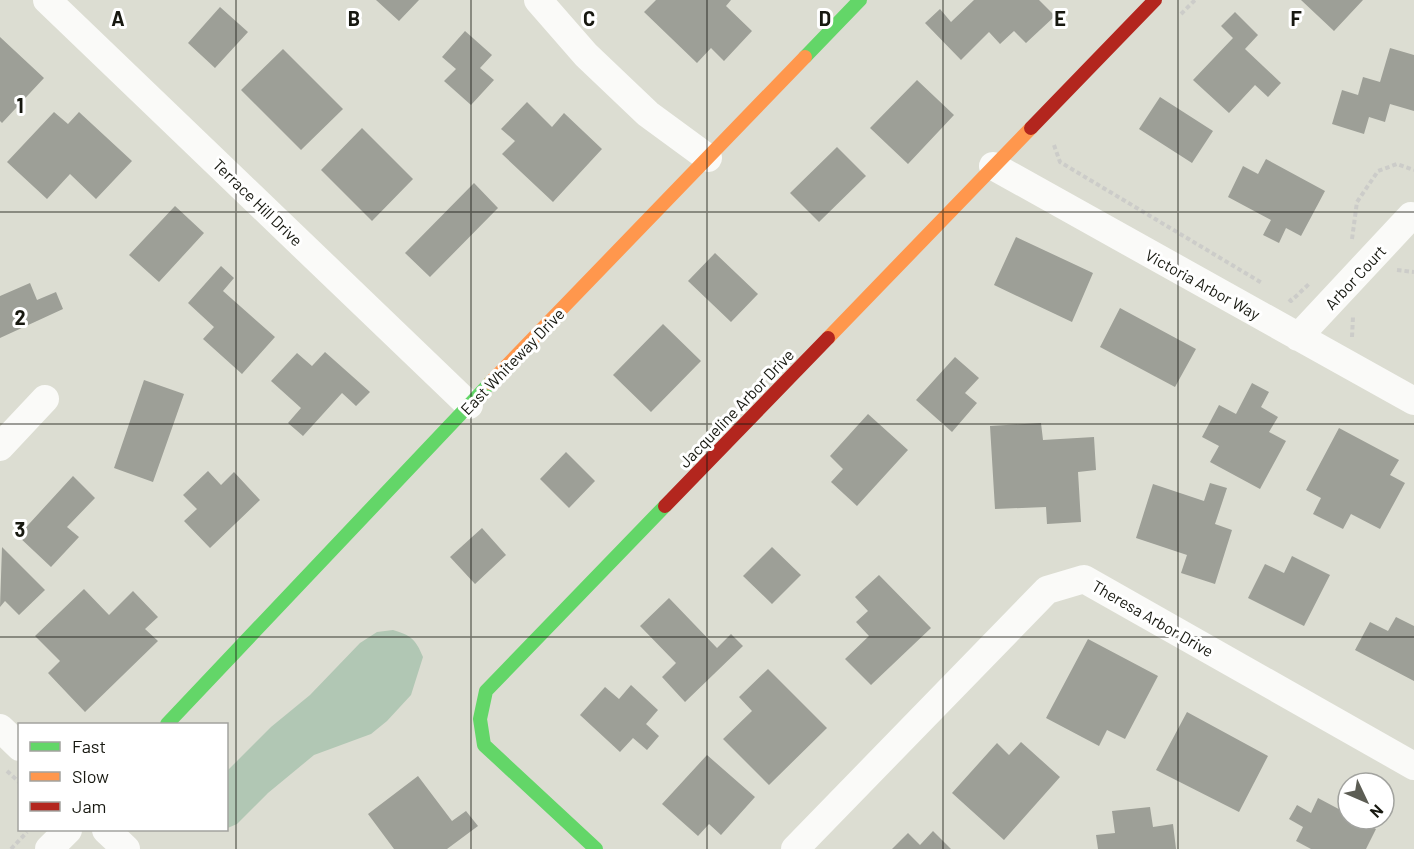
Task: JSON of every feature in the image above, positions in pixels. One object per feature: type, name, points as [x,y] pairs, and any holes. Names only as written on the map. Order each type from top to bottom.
[{"type":"street","name":"Terrace Hill Drive","points":[[47,0],[469,405]]},
{"type":"street","points":[[538,0],[586,55],[648,114],[708,158]]},
{"type":"street","name":"East Whiteway Drive","points":[[168,723],[469,405],[860,0]]},
{"type":"street","name":"Jacqueline Arbor Drive","points":[[596,849],[484,745],[480,719],[486,691],[1155,0]]},
{"type":"street","name":"Victoria Arbor Way","points":[[993,166],[1414,401]]},
{"type":"street","name":"Arbor Court","points":[[1298,337],[1411,216]]},
{"type":"street","points":[[0,447],[45,399]]},
{"type":"street","name":"Theresa Arbor Drive","points":[[795,849],[1047,590],[1084,579],[1414,766]]},
{"type":"street","points":[[0,728],[18,745]]},
{"type":"street","points":[[49,849],[67,831]]},
{"type":"street","points":[[106,831],[126,849]]},
{"type":"path","points":[[1178,17],[1195,0]]},
{"type":"path","points":[[1053,143],[1060,162],[1271,289]]},
{"type":"path","points":[[1351,243],[1355,230],[1357,202],[1378,171],[1397,164],[1414,170]]},
{"type":"path","points":[[1389,274],[1396,270],[1414,272]]},
{"type":"path","points":[[1281,295],[1291,301],[1317,276]]},
{"type":"path","points":[[1352,338],[1354,312]]},
{"type":"path","points":[[11,849],[28,831]]},
{"type":"shaded area","points":[[393,630],[412,639],[423,657],[411,695],[387,721],[371,734],[314,755],[268,793],[237,824],[228,828],[228,770],[271,727],[310,695],[360,643],[377,632]]},
{"type":"building","points":[[376,0],[419,0],[399,21]]},
{"type":"building","points":[[656,0],[731,0],[726,6],[752,31],[724,61],[711,48],[697,63],[644,12]]},
{"type":"building","points":[[974,0],[1039,0],[1055,16],[1026,43],[1014,31],[1000,44],[989,32],[961,60],[925,23],[940,9],[951,22]]},
{"type":"building","points":[[1301,0],[1363,0],[1334,31]]},
{"type":"building","points":[[220,7],[248,32],[215,68],[188,43]]},
{"type":"building","points":[[1235,12],[1258,35],[1245,49],[1281,83],[1268,97],[1255,85],[1229,113],[1193,80],[1233,38],[1221,26]]},
{"type":"building","points":[[465,31],[492,55],[480,68],[494,80],[471,105],[444,81],[456,69],[442,57]]},
{"type":"building","points":[[0,37],[44,78],[2,123],[0,121]]},
{"type":"building","points":[[1390,48],[1414,55],[1414,111],[1390,104],[1385,122],[1369,117],[1364,134],[1332,124],[1342,90],[1358,95],[1363,77],[1380,82]]},
{"type":"building","points":[[283,49],[343,109],[301,150],[241,90]]},
{"type":"building","points":[[917,80],[954,115],[908,164],[870,128]]},
{"type":"building","points":[[1160,97],[1213,131],[1192,163],[1139,129]]},
{"type":"building","points":[[527,102],[552,127],[564,113],[602,149],[553,202],[502,154],[515,141],[501,129]]},
{"type":"building","points":[[54,112],[68,124],[79,112],[132,161],[96,199],[70,174],[47,199],[7,162]]},
{"type":"building","points":[[362,128],[413,179],[372,221],[321,170]]},
{"type":"building","points":[[837,147],[866,176],[819,222],[790,193]]},
{"type":"building","points":[[1266,159],[1325,191],[1301,236],[1286,228],[1279,243],[1263,235],[1271,220],[1228,197],[1243,166],[1258,174]]},
{"type":"building","points":[[474,183],[498,208],[430,277],[405,253]]},
{"type":"building","points":[[175,206],[204,233],[159,282],[129,255]]},
{"type":"building","points":[[1016,237],[1093,273],[1072,322],[994,285]]},
{"type":"building","points":[[715,253],[758,294],[731,322],[688,281]]},
{"type":"building","points":[[221,266],[234,278],[223,291],[275,337],[242,374],[203,339],[214,327],[188,303]]},
{"type":"building","points":[[30,283],[37,300],[56,292],[63,309],[0,338],[0,296]]},
{"type":"building","points":[[1120,308],[1196,349],[1175,387],[1100,347]]},
{"type":"building","points":[[663,324],[701,361],[651,412],[613,375]]},
{"type":"building","points":[[325,352],[370,392],[356,406],[342,393],[303,436],[288,423],[301,408],[271,381],[297,353],[312,366]]},
{"type":"building","points":[[955,357],[979,378],[965,393],[977,403],[952,432],[916,400]]},
{"type":"building","points":[[144,380],[184,394],[153,482],[114,468]]},
{"type":"building","points":[[1252,383],[1269,392],[1261,407],[1278,417],[1269,432],[1286,441],[1260,489],[1210,462],[1219,446],[1202,437],[1219,405],[1236,414]]},
{"type":"building","points":[[868,414],[908,450],[857,506],[831,482],[843,469],[830,456]]},
{"type":"building","points":[[1041,423],[1043,440],[1094,437],[1096,470],[1078,472],[1081,522],[1047,524],[1046,507],[995,509],[990,426]]},
{"type":"building","points":[[1339,428],[1399,460],[1390,475],[1405,483],[1380,529],[1351,514],[1343,529],[1313,514],[1321,498],[1306,490]]},
{"type":"building","points":[[566,452],[595,481],[569,508],[540,479]]},
{"type":"building","points":[[208,471],[221,485],[234,472],[260,500],[210,548],[184,521],[197,509],[183,495]]},
{"type":"building","points":[[73,476],[95,498],[67,527],[79,537],[51,567],[18,536]]},
{"type":"building","points":[[1210,483],[1227,488],[1215,524],[1232,530],[1215,584],[1181,573],[1187,555],[1136,538],[1153,484],[1204,501]]},
{"type":"building","points":[[482,528],[506,555],[475,584],[450,557]]},
{"type":"building","points":[[2,547],[45,590],[19,615],[5,601],[0,607]]},
{"type":"building","points":[[772,547],[801,575],[772,604],[743,576]]},
{"type":"building","points":[[1292,556],[1330,575],[1304,626],[1248,598],[1265,564],[1284,573]]},
{"type":"building","points":[[879,575],[931,628],[871,685],[845,659],[869,636],[856,622],[868,611],[855,597]]},
{"type":"building","points":[[84,589],[109,615],[133,591],[158,617],[145,629],[158,641],[85,712],[48,673],[60,661],[35,636]]},
{"type":"building","points":[[669,598],[717,648],[731,634],[743,646],[685,702],[662,677],[676,663],[640,626]]},
{"type":"building","points":[[1396,617],[1414,626],[1414,681],[1355,650],[1370,622],[1388,631]]},
{"type":"building","points":[[1088,639],[1158,676],[1125,739],[1107,730],[1099,746],[1046,718]]},
{"type":"building","points":[[768,669],[827,728],[769,785],[723,739],[752,711],[739,697]]},
{"type":"building","points":[[631,685],[658,710],[646,724],[659,736],[647,750],[633,738],[620,752],[580,715],[605,687],[619,699]]},
{"type":"building","points":[[1187,712],[1268,756],[1239,812],[1156,770]]},
{"type":"building","points":[[1021,742],[1060,777],[1004,840],[952,793],[997,743],[1009,755]]},
{"type":"building","points":[[707,755],[755,797],[721,835],[709,824],[698,836],[662,804]]},
{"type":"building","points":[[418,776],[452,821],[466,811],[478,826],[447,849],[394,849],[368,814]]},
{"type":"building","points":[[1318,798],[1336,808],[1336,831],[1375,831],[1366,849],[1311,849],[1296,841],[1303,827],[1289,819],[1297,805],[1311,813]]},
{"type":"building","points":[[1150,807],[1153,827],[1173,824],[1176,849],[1098,849],[1096,835],[1115,833],[1112,811]]},
{"type":"building","points":[[933,831],[951,849],[892,849],[908,833],[920,845]]},
{"type":"traffic: fast","points":[[805,57],[860,0]]},
{"type":"traffic: fast","points":[[168,723],[490,383]]},
{"type":"traffic: fast","points":[[596,849],[484,745],[480,719],[486,691],[665,506]]},
{"type":"traffic: slow","points":[[490,383],[805,57]]},
{"type":"traffic: slow","points":[[828,338],[1031,128]]},
{"type":"traffic: jam","points":[[1031,128],[1155,0]]},
{"type":"traffic: jam","points":[[665,506],[828,338]]}]
